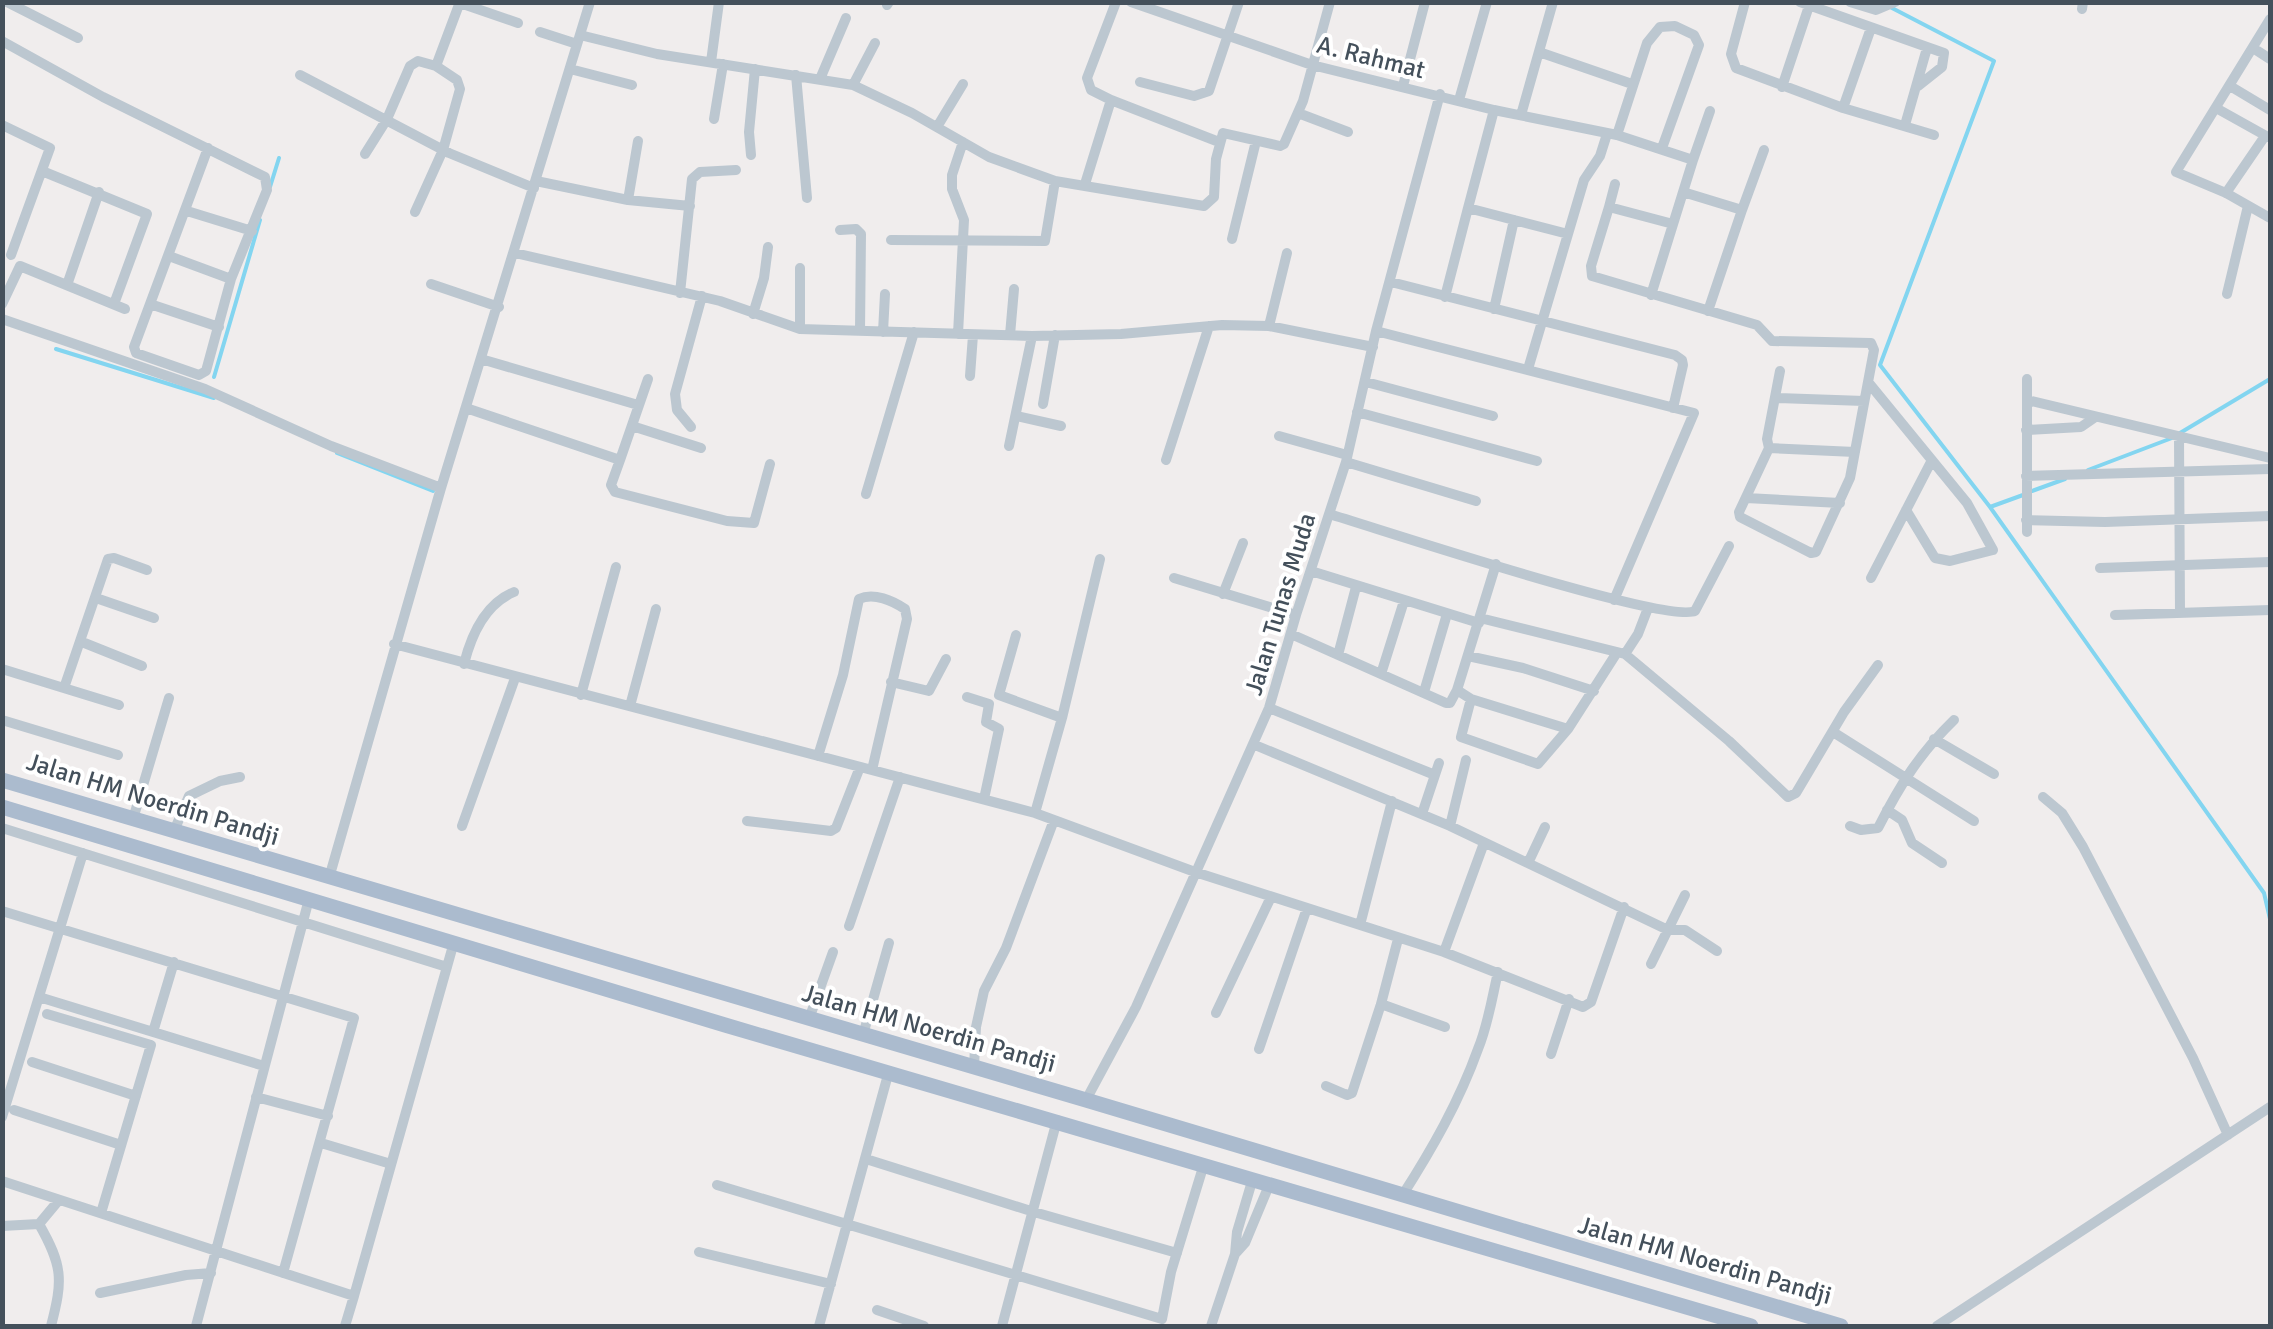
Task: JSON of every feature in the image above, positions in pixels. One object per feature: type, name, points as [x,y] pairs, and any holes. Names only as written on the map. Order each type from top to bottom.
[{"type":"main road","name":"Jalan HM Noerdin Pandji","points":[[2,780],[1841,1326]]},
{"type":"main road","name":"Jalan HM Noerdin Pandji","points":[[2,807],[1751,1326]]},
{"type":"main road","points":[[456,943],[454,927],[463,918]]},
{"type":"street","points":[[6,2],[78,38]]},
{"type":"street","points":[[329,878],[394,644],[590,2]]},
{"type":"street","points":[[714,119],[718,2]]},
{"type":"street","points":[[1116,2],[1087,78],[1091,90],[1219,142]]},
{"type":"street","name":"A. Rahmat","points":[[1130,2],[1312,65],[1494,110],[1612,134],[1694,160]]},
{"type":"street","points":[[1140,82],[1202,96],[1209,91],[1239,2]]},
{"type":"street","points":[[540,32],[853,86],[989,157],[1054,180],[1204,206],[1214,197],[1219,142],[1227,132],[1284,144],[1298,113],[1330,2]]},
{"type":"street","points":[[1403,86],[1425,2]]},
{"type":"street","points":[[1459,100],[1487,2]]},
{"type":"street","points":[[1521,115],[1553,2]]},
{"type":"street","points":[[1745,2],[1731,54],[1732,64],[1742,72],[1934,136]]},
{"type":"street","points":[[1850,2],[1890,6]]},
{"type":"street","points":[[436,66],[460,3],[518,23]]},
{"type":"street","points":[[1782,86],[1804,4],[1944,53],[1945,60],[1932,78],[1918,86]]},
{"type":"street","points":[[820,78],[846,18]]},
{"type":"street","points":[[2270,19],[2176,172],[2270,217]]},
{"type":"street","points":[[1528,369],[1584,180],[1612,134],[1647,43],[1660,27],[1675,26],[1698,39],[1697,54],[1662,148]]},
{"type":"street","points":[[1843,108],[1871,28]]},
{"type":"street","points":[[4,43],[103,97],[262,174],[267,181],[252,232],[231,278],[206,371],[199,375],[135,352],[208,148]]},
{"type":"street","points":[[853,86],[875,43]]},
{"type":"street","points":[[1905,124],[1927,48]]},
{"type":"street","points":[[2253,48],[2270,59]]},
{"type":"street","points":[[1539,52],[1632,84]]},
{"type":"street","points":[[365,154],[387,120],[410,66],[418,60],[457,80],[460,89],[442,150],[415,212]]},
{"type":"street","points":[[570,69],[632,86]]},
{"type":"street","points":[[751,155],[749,132],[756,69]]},
{"type":"street","points":[[300,74],[442,150],[535,185],[690,206]]},
{"type":"street","points":[[796,75],[806,198]]},
{"type":"street","points":[[937,127],[963,84]]},
{"type":"street","points":[[2230,86],[2270,110]]},
{"type":"street","name":"Jalan Tunas Muda","points":[[1086,1100],[1136,1007],[1270,708],[1346,459],[1440,94]]},
{"type":"street","points":[[1086,184],[1111,100]]},
{"type":"street","points":[[2216,108],[2268,138],[2226,193]]},
{"type":"street","points":[[1444,296],[1494,110]]},
{"type":"street","points":[[1651,295],[1710,111]]},
{"type":"street","points":[[1298,113],[1348,132]]},
{"type":"street","points":[[2,124],[48,144],[50,152],[7,254],[20,266],[120,306],[147,217],[142,210],[42,171]]},
{"type":"street","points":[[628,200],[638,141]]},
{"type":"street","points":[[1232,238],[1256,141]]},
{"type":"street","points":[[958,334],[964,220],[952,189],[952,176],[963,142]]},
{"type":"street","points":[[1708,311],[1764,150]]},
{"type":"street","points":[[680,292],[690,188],[696,174],[736,170]]},
{"type":"street","points":[[891,240],[1046,241],[1054,180]]},
{"type":"street","points":[[1615,184],[1591,266],[1592,276],[1757,325],[1772,341],[1871,343],[1874,350],[1850,478],[1816,552],[1811,553],[1740,517],[1769,448],[1767,440],[1780,371]]},
{"type":"street","points":[[67,286],[98,192]]},
{"type":"street","points":[[1683,192],[1742,210]]},
{"type":"street","points":[[2227,294],[2248,206]]},
{"type":"street","points":[[1608,207],[1673,224]]},
{"type":"street","points":[[1468,208],[1568,234]]},
{"type":"street","points":[[187,211],[252,232]]},
{"type":"street","points":[[1494,309],[1514,220]]},
{"type":"street","points":[[840,230],[856,229],[862,234],[860,331]]},
{"type":"street","points":[[752,314],[764,278],[768,247]]},
{"type":"street","points":[[515,253],[702,296],[800,329],[1032,336],[1269,326],[1372,348]]},
{"type":"street","points":[[1269,326],[1287,253]]},
{"type":"street","points":[[168,256],[231,278]]},
{"type":"street","points":[[2,304],[20,266]]},
{"type":"street","points":[[800,268],[800,329]]},
{"type":"street","points":[[1391,282],[1680,357],[1683,365],[1673,408]]},
{"type":"street","points":[[431,284],[499,307]]},
{"type":"street","points":[[1010,335],[1014,289]]},
{"type":"street","points":[[883,332],[885,294]]},
{"type":"street","points":[[692,427],[677,410],[675,394],[702,296]]},
{"type":"street","points":[[150,304],[218,326]]},
{"type":"street","points":[[2,319],[205,389],[331,446],[441,488]]},
{"type":"street","points":[[1166,460],[1209,326]]},
{"type":"street","points":[[1376,331],[1694,413],[1614,600]]},
{"type":"street","points":[[866,494],[914,332]]},
{"type":"street","points":[[970,376],[973,334]]},
{"type":"street","points":[[1043,404],[1054,335]]},
{"type":"street","points":[[1010,446],[1032,336]]},
{"type":"street","points":[[482,359],[638,405]]},
{"type":"street","points":[[648,379],[611,485],[615,492],[751,525],[756,520],[770,464]]},
{"type":"street","points":[[2027,379],[2026,526],[2270,516]]},
{"type":"street","points":[[1366,382],[1494,416]]},
{"type":"street","points":[[1868,382],[1966,503],[1993,550],[1950,561],[1936,558],[1906,510]]},
{"type":"street","points":[[1774,398],[1864,401]]},
{"type":"street","points":[[2027,400],[2270,458]]},
{"type":"street","points":[[466,408],[620,460]]},
{"type":"street","points":[[1358,412],[1537,462]]},
{"type":"street","points":[[1016,416],[1061,426]]},
{"type":"street","points":[[2026,430],[2082,426],[2094,418]]},
{"type":"street","points":[[632,426],[701,448]]},
{"type":"street","points":[[1280,436],[1476,501]]},
{"type":"street","points":[[2176,436],[2180,471],[2180,613]]},
{"type":"street","points":[[1769,448],[1855,452]]},
{"type":"street","points":[[1871,578],[1932,460]]},
{"type":"street","points":[[2026,476],[2270,470]]},
{"type":"street","points":[[1746,498],[1840,503]]},
{"type":"street","points":[[1329,514],[1614,600],[1683,614],[1695,610],[1729,546]]},
{"type":"street","points":[[1223,594],[1243,543]]},
{"type":"street","points":[[64,688],[110,558],[147,570]]},
{"type":"street","points":[[1035,813],[1100,558]]},
{"type":"street","points":[[2100,568],[2270,562]]},
{"type":"street","points":[[1291,634],[1450,703],[1458,690],[1496,564]]},
{"type":"street","points":[[581,695],[616,568]]},
{"type":"street","points":[[1311,571],[1447,614],[1621,654],[1729,742],[1785,796],[1796,793],[1878,666]]},
{"type":"street","points":[[1174,578],[1296,614]]},
{"type":"street","points":[[1338,655],[1356,587]]},
{"type":"street","points":[[464,664],[484,616],[501,597],[514,592]]},
{"type":"street","points":[[747,821],[832,831],[836,828],[866,769],[891,682],[907,619],[906,609],[894,602],[862,596],[818,756]]},
{"type":"street","points":[[96,598],[154,618]]},
{"type":"street","points":[[1381,674],[1404,601]]},
{"type":"street","points":[[1471,699],[1461,737],[1538,764],[1638,634],[1648,608]]},
{"type":"street","points":[[630,706],[656,609]]},
{"type":"street","points":[[2116,615],[2270,610]]},
{"type":"street","points":[[1424,692],[1447,614]]},
{"type":"street","points":[[1016,634],[999,695],[1062,718]]},
{"type":"street","points":[[82,642],[142,666]]},
{"type":"street","points":[[394,644],[1035,813],[1195,872],[1444,952],[1582,1006],[1590,1004],[1624,907]]},
{"type":"street","points":[[1468,656],[1594,691]]},
{"type":"street","points":[[891,682],[929,692],[946,659]]},
{"type":"street","points":[[2,669],[120,705]]},
{"type":"street","points":[[462,826],[515,678]]},
{"type":"street","points":[[1458,690],[1471,699],[1568,729]]},
{"type":"street","points":[[967,697],[989,704],[986,722],[999,729],[984,799]]},
{"type":"street","points":[[132,819],[169,698]]},
{"type":"street","points":[[1270,708],[1437,769],[1422,814]]},
{"type":"street","points":[[2,720],[118,755]]},
{"type":"street","points":[[1850,826],[1873,830],[1903,778],[1954,720]]},
{"type":"street","points":[[1833,732],[1974,821]]},
{"type":"street","points":[[1934,740],[1994,774]]},
{"type":"street","points":[[1254,745],[1392,800],[1668,930],[1685,930],[1717,952]]},
{"type":"street","points":[[1450,826],[1466,760]]},
{"type":"street","points":[[174,832],[189,796],[220,781],[240,777]]},
{"type":"street","points":[[848,926],[900,778]]},
{"type":"street","points":[[2043,797],[2062,813],[2083,847],[2193,1058],[2228,1135]]},
{"type":"street","points":[[1360,925],[1392,800]]},
{"type":"street","points":[[1887,810],[1904,823],[1912,842],[1942,863]]},
{"type":"street","points":[[974,1068],[976,1027],[984,991],[1006,948],[1054,820]]},
{"type":"street","points":[[1528,863],[1545,827]]},
{"type":"street","points":[[2,828],[448,966]]},
{"type":"street","points":[[1444,952],[1484,843]]},
{"type":"street","points":[[2,1116],[83,853]]},
{"type":"street","points":[[1651,964],[1685,895]]},
{"type":"street","points":[[1216,1013],[1272,896]]},
{"type":"street","points":[[196,1326],[309,900]]},
{"type":"street","points":[[1260,1049],[1307,908]]},
{"type":"street","points":[[2,911],[354,1018],[284,1273]]},
{"type":"street","points":[[1326,1086],[1346,1095],[1352,1093],[1398,938]]},
{"type":"street","points":[[344,1326],[456,943]]},
{"type":"street","points":[[863,1035],[889,943]]},
{"type":"street","points":[[808,1019],[833,952]]},
{"type":"street","points":[[153,1032],[174,962]]},
{"type":"street","points":[[1402,1196],[1441,1135],[1460,1092],[1480,1045],[1498,972]]},
{"type":"street","points":[[39,997],[264,1066]]},
{"type":"street","points":[[1551,1054],[1569,999]]},
{"type":"street","points":[[1381,1004],[1445,1026]]},
{"type":"street","points":[[47,1014],[152,1044],[102,1213]]},
{"type":"street","points":[[32,1062],[136,1096]]},
{"type":"street","points":[[819,1326],[889,1071]]},
{"type":"street","points":[[256,1097],[328,1116]]},
{"type":"street","points":[[1937,1326],[2270,1107]]},
{"type":"street","points":[[14,1110],[122,1145]]},
{"type":"street","points":[[1002,1326],[1058,1120]]},
{"type":"street","points":[[320,1143],[392,1164]]},
{"type":"street","points":[[866,1159],[1178,1253]]},
{"type":"street","points":[[717,1185],[1162,1319],[1204,1164]]},
{"type":"street","points":[[1210,1326],[1236,1254],[1237,1232],[1253,1178]]},
{"type":"street","points":[[2,1181],[354,1296]]},
{"type":"street","points":[[1236,1254],[1245,1243],[1270,1183]]},
{"type":"street","points":[[2,1226],[39,1224],[59,1200]]},
{"type":"street","points":[[39,1224],[54,1249],[61,1279],[51,1326]]},
{"type":"street","points":[[699,1252],[830,1284]]},
{"type":"street","points":[[100,1292],[211,1273]]},
{"type":"street","points":[[877,1310],[924,1326]]},
{"type":"waterway","points":[[1892,8],[1994,61],[1880,365],[1990,507],[2264,893],[2270,919]]},
{"type":"waterway","points":[[270,187],[279,158]]},
{"type":"waterway","points":[[214,377],[260,220]]},
{"type":"waterway","points":[[56,349],[214,398]]},
{"type":"waterway","points":[[2180,433],[2270,379]]},
{"type":"waterway","points":[[2088,470],[2172,438]]},
{"type":"waterway","points":[[337,453],[433,491]]},
{"type":"waterway","points":[[2032,491],[2065,479]]},
{"type":"waterway","points":[[1990,507],[2023,495]]}]
